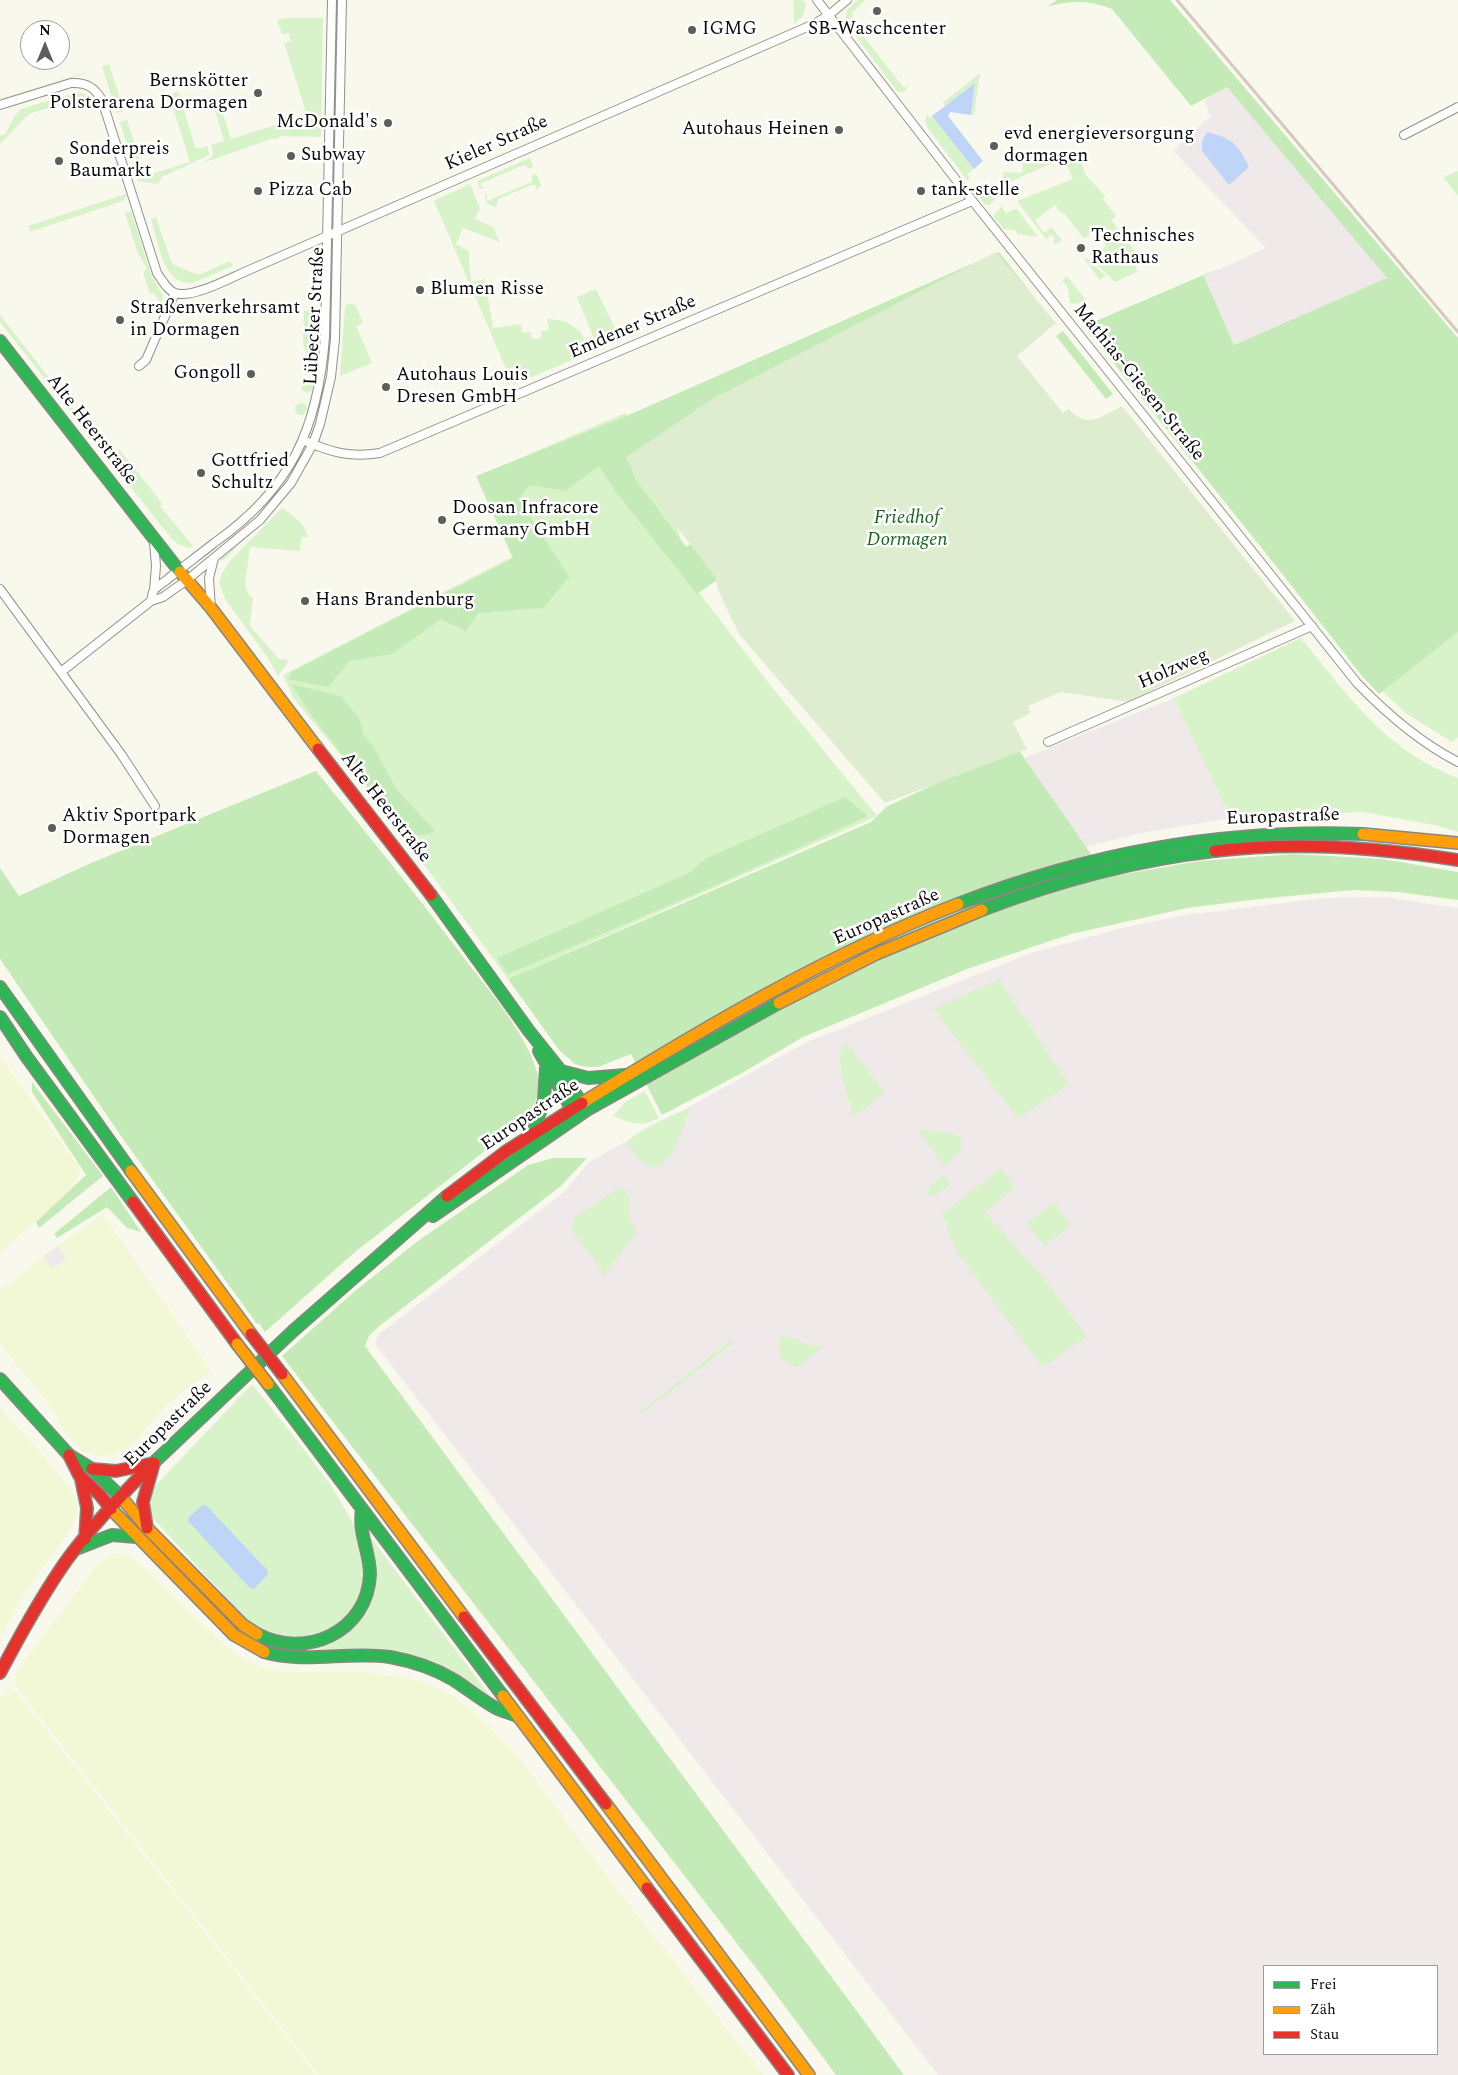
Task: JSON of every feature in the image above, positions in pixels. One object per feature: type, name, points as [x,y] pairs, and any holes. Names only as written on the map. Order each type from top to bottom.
[{"type":"main road","name":"Alte Heerstraße","points":[[0,341],[154,540],[211,608],[486,970],[529,1031],[561,1071],[584,1106]]},
{"type":"main road","name":"Europastraße","points":[[402,1237],[629,1074],[769,993],[866,945],[1002,888],[1065,868],[1149,848],[1242,835],[1301,833],[1374,834],[1458,843]]},
{"type":"main road","name":"Europastraße","points":[[584,1106],[808,986],[940,927],[1007,900],[1068,880],[1151,860],[1243,848],[1293,846],[1355,847],[1385,849],[1458,860]]},
{"type":"main road","points":[[0,988],[135,1177],[251,1334],[809,2075]]},
{"type":"main road","points":[[0,1018],[237,1344],[788,2075]]},
{"type":"main road","name":"Alte Heerstraße","points":[[529,1031],[545,1064],[573,1113]]},
{"type":"main road","points":[[532,1135],[542,1114],[546,1098],[545,1064]]},
{"type":"main road","points":[[561,1071],[588,1078],[629,1074]]},
{"type":"main road","name":"Europastraße","points":[[0,1673],[37,1604],[76,1549],[121,1497],[154,1463],[321,1306],[447,1196],[532,1135],[573,1113]]},
{"type":"main road","points":[[0,1379],[69,1455],[87,1496],[88,1519],[85,1539]]},
{"type":"main road","points":[[69,1455],[92,1469],[121,1497],[147,1528],[243,1625],[261,1637],[281,1643],[300,1645],[315,1643],[344,1627],[357,1614],[365,1599],[370,1565],[361,1528],[362,1510]]},
{"type":"main road","points":[[92,1469],[101,1472],[117,1471],[154,1463],[143,1502],[147,1528]]},
{"type":"main road","points":[[79,1475],[100,1495],[136,1537],[234,1635],[258,1650],[278,1656],[299,1658],[362,1656],[389,1657],[412,1662],[440,1672],[473,1691],[496,1708],[518,1716]]},
{"type":"main road","points":[[76,1549],[113,1535],[128,1534],[136,1537]]},
{"type":"street","name":"Lübecker Straße","points":[[154,590],[239,525],[265,500],[282,478],[303,440],[310,421],[321,375],[327,295],[332,0]]},
{"type":"street","name":"Lübecker Straße","points":[[61,672],[151,601],[163,597],[187,580],[260,520],[291,483],[313,444],[327,398],[332,370],[336,314],[342,0]]},
{"type":"street","name":"Mathias-Giesen-Straße","points":[[817,0],[972,201],[1357,682],[1386,712],[1433,748],[1458,762]]},
{"type":"street","name":"Kieler Straße","points":[[175,293],[189,294],[203,289],[814,24],[829,15],[847,0]]},
{"type":"street","points":[[0,105],[71,83],[81,82],[91,86],[102,100],[157,273],[166,286],[175,293],[146,360],[140,366]]},
{"type":"street","points":[[1404,135],[1458,106]]},
{"type":"street","name":"Emdener Straße","points":[[303,440],[339,453],[355,456],[380,453],[972,201]]},
{"type":"street","points":[[151,601],[156,566],[154,540]]},
{"type":"street","points":[[211,608],[209,578],[214,558]]},
{"type":"street","points":[[0,589],[120,754],[155,806]]},
{"type":"street","name":"Holzweg","points":[[1048,742],[1312,626]]},
{"type":"shaded area","points":[[1227,87],[1388,278],[1234,345],[1204,276],[1266,248],[1173,151],[1210,116],[1204,100]]},
{"type":"shaded area","points":[[1174,698],[1230,818],[1142,833],[1085,847],[1024,758]]},
{"type":"shaded area","points":[[1383,897],[1458,908],[1458,2075],[938,2075],[375,1344],[378,1335],[564,1192],[589,1162],[807,1042],[1031,953],[1122,928],[1185,915],[1325,898]]},
{"type":"shaded area","points":[[58,1246],[67,1259],[52,1269],[43,1256]]},
{"type":"green space","points":[[793,0],[803,0],[806,4],[803,16],[794,24]]},
{"type":"green space","points":[[858,0],[866,0],[852,12],[853,23],[904,88],[910,84],[904,92],[898,92],[845,22],[847,10]]},
{"type":"green space","points":[[1057,0],[1170,0],[1458,338],[1458,632],[1379,694],[1362,676],[1084,326],[1220,268],[1204,276],[1234,345],[1387,278],[1227,87],[1191,106],[1112,9],[1080,2],[1047,7]]},
{"type":"green space","points":[[285,18],[323,18],[321,137],[281,136],[277,139],[271,139],[200,164],[212,157],[211,145],[224,141],[213,104],[219,102],[231,139],[307,115],[284,43],[291,41],[289,33],[282,34],[277,20]]},
{"type":"green space","points":[[109,64],[124,111],[117,113],[102,67]]},
{"type":"green space","points":[[87,73],[0,101],[0,99]]},
{"type":"green space","points":[[980,73],[974,115],[971,115],[975,83],[945,106],[943,103]]},
{"type":"green space","points":[[178,91],[196,149],[208,146],[209,155],[162,177],[158,184],[138,181],[120,122],[127,120],[145,176],[190,162],[169,95]]},
{"type":"green space","points":[[78,92],[91,96],[98,107],[74,100],[29,114],[0,144],[0,136],[5,134],[21,109]]},
{"type":"green space","points":[[927,115],[930,118],[932,116],[974,169],[967,174],[971,179],[967,180],[927,127],[925,121]]},
{"type":"green space","points":[[1029,150],[1070,155],[1077,153],[1086,175],[1105,196],[1103,199],[1116,216],[1111,220],[1142,261],[1135,265],[1137,272],[1115,282],[1091,259],[1106,246],[1094,231],[1084,239],[1064,213],[1062,214],[1055,205],[1035,220],[1044,233],[1051,227],[1062,240],[1055,245],[1053,242],[1055,239],[1051,235],[1046,239],[1017,201],[1073,179],[1064,158],[1005,184],[1002,180],[1004,172],[1022,173],[1023,160],[1029,160]]},
{"type":"green space","points":[[530,158],[533,166],[531,169],[524,165],[482,183],[481,185],[485,189],[480,188],[477,181]]},
{"type":"green space","points":[[1458,171],[1458,196],[1443,177]]},
{"type":"green space","points":[[532,174],[537,175],[541,185],[536,190],[535,185],[532,185],[498,199],[497,206],[495,207],[487,204],[485,195],[487,194],[487,200],[489,200],[532,182]]},
{"type":"green space","points":[[470,184],[480,208],[475,219],[493,227],[500,242],[463,228],[456,244],[469,251],[472,282],[485,279],[493,328],[521,324],[522,333],[531,332],[532,339],[541,338],[541,331],[549,330],[547,319],[555,319],[569,324],[581,333],[587,346],[586,354],[513,385],[434,201]]},
{"type":"green space","points":[[996,184],[1001,188],[993,191],[996,199],[989,205],[985,205],[977,194],[978,189],[983,185],[987,191]]},
{"type":"green space","points":[[126,194],[123,201],[30,232],[28,226]]},
{"type":"green space","points":[[1002,206],[1005,213],[1017,209],[1038,237],[1018,234],[1015,230],[1004,229],[993,216]]},
{"type":"green space","points":[[131,211],[152,277],[162,294],[161,304],[154,293],[150,294],[143,272],[147,269],[137,251],[125,213]]},
{"type":"green space","points":[[156,217],[174,265],[199,275],[230,261],[233,266],[192,283],[182,282],[174,277],[163,260],[159,249],[151,219]]},
{"type":"green space","name":"Friedhof Dormagen","points":[[996,252],[1056,323],[1017,356],[1063,413],[1069,409],[1082,419],[1089,420],[1101,417],[1122,406],[1295,621],[1128,702],[1061,692],[1028,706],[1030,713],[1013,722],[1027,749],[885,803],[739,634],[718,590],[715,577],[625,458],[712,399]]},
{"type":"green space","points":[[999,252],[1035,298],[999,296],[692,452],[628,455],[634,477],[686,547],[727,522],[736,567],[697,594],[615,491],[599,466],[565,491],[529,485],[519,499],[569,577],[543,608],[478,613],[466,631],[441,619],[392,654],[349,661],[328,687],[288,679],[292,672],[513,558],[476,476],[624,417]]},
{"type":"green space","points":[[1086,258],[1106,276],[1100,280],[1084,259]]},
{"type":"green space","points":[[1067,276],[1086,300],[1076,304],[1070,303],[1068,287],[1062,280]]},
{"type":"green space","points":[[596,289],[620,339],[602,347],[596,344],[577,297]]},
{"type":"green space","points":[[350,303],[356,306],[363,323],[356,326],[372,363],[340,376],[345,306]]},
{"type":"green space","points":[[319,310],[315,368],[307,367],[309,361],[303,343],[304,311]]},
{"type":"green space","points":[[0,315],[111,457],[120,450],[158,498],[162,504],[160,506],[193,546],[189,548],[178,544],[171,538],[0,322]]},
{"type":"green space","points":[[1063,331],[1113,394],[1106,399],[1056,336]]},
{"type":"green space","points":[[307,381],[313,387],[307,393],[301,387]]},
{"type":"green space","points":[[299,403],[303,403],[307,409],[303,415],[299,415],[295,411],[295,407]]},
{"type":"green space","points":[[625,413],[662,472],[690,572],[697,590],[771,686],[877,816],[508,979],[368,788],[294,699],[283,675],[512,557],[483,474]]},
{"type":"green space","points":[[282,508],[301,523],[308,537],[301,537],[300,551],[250,547],[245,586],[250,597],[253,597],[250,626],[279,659],[286,659],[288,662],[278,676],[268,658],[225,599],[219,582],[229,562]]},
{"type":"green space","points":[[257,526],[225,559],[219,561],[223,556]]},
{"type":"green space","points":[[1458,632],[1458,737],[1452,742],[1407,714],[1382,691]]},
{"type":"green space","points":[[1301,638],[1352,700],[1389,737],[1433,767],[1458,778],[1458,832],[1439,826],[1363,812],[1230,818],[1174,698]]},
{"type":"green space","points":[[291,684],[341,696],[359,718],[364,736],[373,746],[397,790],[435,831],[430,834],[421,835],[398,827],[310,713]]},
{"type":"green space","points":[[1016,746],[1107,877],[1199,861],[1294,854],[1383,859],[1458,872],[1458,900],[1398,892],[1353,890],[1187,908],[1071,934],[967,969],[803,1037],[742,1073],[662,1115],[631,1054],[598,1067],[586,1067],[575,1064],[559,1050],[508,979],[871,822],[886,807]]},
{"type":"green space","points":[[316,771],[370,837],[510,1019],[532,1057],[539,1077],[542,1097],[537,1098],[532,1110],[522,1122],[355,1252],[265,1332],[259,1323],[257,1324],[123,1139],[0,959],[0,868],[19,896],[91,863]]},
{"type":"green space","points":[[845,797],[868,816],[714,886],[508,974],[497,958],[689,873],[705,859]]},
{"type":"green space","points":[[999,979],[1069,1084],[1018,1118],[934,1009]]},
{"type":"green space","points":[[845,1044],[850,1047],[885,1094],[854,1116],[841,1067],[841,1049]]},
{"type":"green space","points":[[0,1057],[81,1170],[75,1183],[65,1195],[0,1253]]},
{"type":"green space","points":[[32,1082],[103,1176],[39,1228],[36,1222],[86,1175],[32,1092]]},
{"type":"green space","points":[[645,1091],[659,1118],[641,1124],[613,1116],[625,1102]]},
{"type":"green space","points":[[691,1107],[676,1144],[665,1161],[659,1166],[652,1167],[644,1164],[626,1143],[648,1127]]},
{"type":"green space","points":[[918,1129],[953,1134],[960,1137],[960,1151],[944,1166]]},
{"type":"green space","points":[[553,1158],[587,1158],[561,1186],[378,1327],[369,1336],[365,1346],[904,2075],[836,2075],[766,1981],[282,1356],[355,1291],[418,1241],[528,1165]]},
{"type":"green space","points":[[1001,1168],[1015,1188],[985,1212],[1045,1280],[1086,1336],[1045,1366],[1042,1366],[956,1250],[942,1214]]},
{"type":"green space","points":[[943,1175],[950,1184],[937,1194],[927,1195],[931,1185]]},
{"type":"green space","points":[[111,1187],[141,1232],[127,1228],[107,1207],[57,1238],[54,1234]]},
{"type":"green space","points":[[618,1188],[625,1190],[629,1198],[629,1217],[637,1232],[603,1276],[599,1267],[571,1229],[575,1218]]},
{"type":"green space","points":[[1054,1202],[1071,1226],[1044,1246],[1027,1223]]},
{"type":"green space","points":[[103,1214],[211,1371],[168,1403],[131,1447],[108,1455],[95,1455],[82,1451],[64,1433],[55,1413],[0,1343],[0,1292],[43,1256],[52,1269],[67,1259],[58,1246]]},
{"type":"green space","points":[[780,1336],[799,1340],[804,1344],[822,1347],[797,1367],[792,1366],[781,1356]]},
{"type":"green space","points":[[731,1340],[733,1343],[641,1414],[640,1412]]},
{"type":"green space","points":[[252,1384],[332,1487],[357,1530],[366,1581],[353,1610],[328,1633],[282,1640],[246,1619],[152,1517],[152,1493],[156,1485]]},
{"type":"green space","points":[[0,1407],[66,1482],[76,1497],[78,1507],[72,1527],[21,1599],[0,1638]]},
{"type":"green space","points":[[368,1534],[491,1697],[435,1664],[299,1649],[360,1617]]},
{"type":"green space","points":[[115,1554],[123,1554],[133,1558],[231,1651],[246,1660],[265,1668],[289,1672],[361,1672],[408,1678],[448,1693],[468,1707],[520,1759],[609,1879],[763,2075],[319,2075],[16,1686],[16,1672],[96,1566],[105,1558]]},
{"type":"green space","points":[[9,1688],[17,1693],[316,2075],[0,2075],[0,1701],[6,1689]]},
{"type":"water","points":[[975,83],[971,115],[950,112],[948,116],[983,161],[974,169],[932,116]]},
{"type":"water","points":[[1207,132],[1223,137],[1233,143],[1249,167],[1229,185],[1202,151],[1202,141]]},
{"type":"water","points":[[203,1505],[207,1506],[267,1570],[268,1574],[254,1589],[250,1588],[188,1521],[189,1517]]},
{"type":"railway","points":[[1177,0],[1458,332]]},
{"type":"traffic: fast","points":[[0,341],[180,572]]},
{"type":"traffic: fast","points":[[958,904],[1057,871],[1157,848],[1258,836],[1310,833],[1363,834]]},
{"type":"traffic: fast","points":[[982,910],[1039,890],[1097,873],[1155,860],[1215,851]]},
{"type":"traffic: fast","points":[[431,895],[529,1031],[561,1071],[584,1107]]},
{"type":"traffic: fast","points":[[0,987],[131,1171]]},
{"type":"traffic: fast","points":[[433,1216],[587,1110],[779,1003]]},
{"type":"traffic: fast","points":[[0,1017],[26,1056],[133,1202]]},
{"type":"traffic: fast","points":[[539,1051],[575,1115]]},
{"type":"traffic: fast","points":[[533,1132],[544,1101],[546,1068]]},
{"type":"traffic: fast","points":[[561,1071],[588,1078],[625,1075]]},
{"type":"traffic: fast","points":[[147,1469],[293,1331],[447,1196]]},
{"type":"traffic: fast","points":[[0,1379],[69,1455],[92,1469],[121,1497]]},
{"type":"traffic: fast","points":[[268,1384],[503,1696]]},
{"type":"traffic: fast","points":[[257,1634],[276,1641],[295,1644],[313,1642],[331,1636],[346,1625],[358,1611],[367,1594],[370,1574],[363,1535],[362,1510]]},
{"type":"traffic: fast","points":[[76,1549],[112,1535],[136,1537]]},
{"type":"traffic: fast","points":[[264,1652],[295,1657],[358,1655],[390,1657],[406,1661],[446,1676],[490,1705],[517,1716]]},
{"type":"traffic: slow","points":[[180,572],[211,608],[318,749]]},
{"type":"traffic: slow","points":[[1363,834],[1458,843]]},
{"type":"traffic: slow","points":[[582,1103],[719,1021],[813,970],[860,946],[958,904]]},
{"type":"traffic: slow","points":[[779,1003],[876,954],[982,910]]},
{"type":"traffic: slow","points":[[131,1171],[251,1334]]},
{"type":"traffic: slow","points":[[237,1344],[268,1384]]},
{"type":"traffic: slow","points":[[282,1374],[464,1617]]},
{"type":"traffic: slow","points":[[121,1497],[147,1528],[243,1625],[257,1634]]},
{"type":"traffic: slow","points":[[111,1509],[234,1635],[264,1652]]},
{"type":"traffic: slow","points":[[503,1696],[647,1888]]},
{"type":"traffic: slow","points":[[606,1804],[809,2075]]},
{"type":"traffic: jam","points":[[318,749],[431,895]]},
{"type":"traffic: jam","points":[[1215,851],[1276,846],[1336,847],[1428,855],[1458,860]]},
{"type":"traffic: jam","points":[[447,1196],[505,1152],[582,1103]]},
{"type":"traffic: jam","points":[[133,1202],[237,1344]]},
{"type":"traffic: jam","points":[[251,1334],[282,1374]]},
{"type":"traffic: jam","points":[[69,1455],[79,1475],[100,1495],[111,1509]]},
{"type":"traffic: jam","points":[[92,1469],[116,1471],[154,1463]]},
{"type":"traffic: jam","points":[[147,1528],[143,1502],[154,1463]]},
{"type":"traffic: jam","points":[[0,1673],[31,1616],[66,1561],[115,1502],[147,1469]]},
{"type":"traffic: jam","points":[[81,1479],[87,1508],[85,1539]]},
{"type":"traffic: jam","points":[[464,1617],[606,1804]]},
{"type":"traffic: jam","points":[[647,1888],[788,2075]]},
{"type":"place","name":"SB-Waschcenter","points":[[877,11]]},
{"type":"place","name":"IGMG","points":[[692,30]]},
{"type":"place","name":"Bernskötter Polsterarena Dormagen","points":[[258,93]]},
{"type":"place","name":"McDonald's","points":[[388,123]]},
{"type":"place","name":"Autohaus Heinen","points":[[839,130]]},
{"type":"place","name":"evd energieversorgung dormagen","points":[[994,146]]},
{"type":"place","name":"Subway","points":[[291,156]]},
{"type":"place","name":"Sonderpreis Baumarkt","points":[[59,161]]},
{"type":"place","name":"Pizza Cab","points":[[258,191]]},
{"type":"place","name":"tank-stelle","points":[[921,191]]},
{"type":"place","name":"Technisches Rathaus","points":[[1081,248]]},
{"type":"place","name":"Blumen Risse","points":[[420,290]]},
{"type":"place","name":"Straßenverkehrsamt in Dormagen","points":[[120,320]]},
{"type":"place","name":"Gongoll","points":[[251,374]]},
{"type":"place","name":"Autohaus Louis Dresen GmbH","points":[[386,387]]},
{"type":"place","name":"Gottfried Schultz","points":[[201,473]]},
{"type":"place","name":"Doosan Infracore Germany GmbH","points":[[442,520]]},
{"type":"place","name":"Hans Brandenburg","points":[[305,601]]},
{"type":"place","name":"Aktiv Sportpark Dormagen","points":[[52,828]]}]
